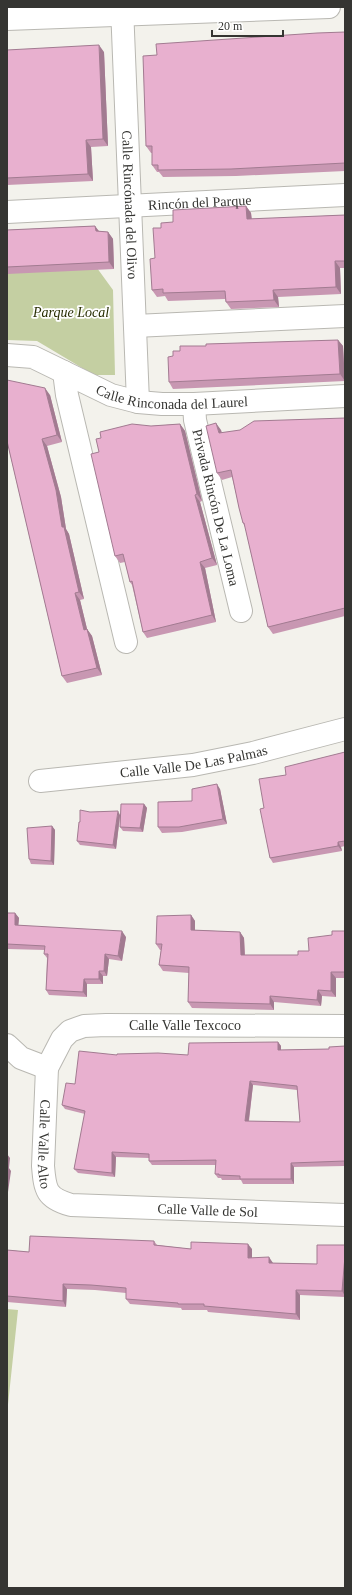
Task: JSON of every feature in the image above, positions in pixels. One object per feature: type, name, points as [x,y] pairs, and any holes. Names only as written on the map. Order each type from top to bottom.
[{"type":"street","points":[[7,19],[122,11],[329,7]]},
{"type":"street","name":"Calle Rincónada del Olivo","points":[[122,11],[138,402]]},
{"type":"street","name":"Rincón del Parque","points":[[7,212],[345,195]]},
{"type":"street","points":[[134,326],[345,316]]},
{"type":"street","name":"Calle Rinconada del Laurel","points":[[7,355],[33,357],[111,395],[138,402],[194,404],[345,396]]},
{"type":"street","points":[[64,372],[67,395],[126,642]]},
{"type":"street","name":"Privada Rincón De La Loma","points":[[194,404],[195,420],[241,611]]},
{"type":"street","name":"Calle Valle De Las Palmas","points":[[40,781],[193,765],[253,753],[345,729]]},
{"type":"street","name":"Calle Valle Texcoco","points":[[47,1068],[62,1039],[70,1031],[84,1026],[106,1024],[345,1026]]},
{"type":"street","points":[[7,1045],[21,1058],[47,1068]]},
{"type":"street","name":"Calle Valle Alto","points":[[47,1068],[43,1166],[44,1182],[49,1194],[58,1202],[71,1205]]},
{"type":"street","name":"Calle Valle de Sol","points":[[71,1205],[345,1215]]},
{"type":"green space","name":"Parque Local","points":[[97,268],[113,290],[115,375],[94,375],[37,341],[7,340],[7,272]]},
{"type":"green space","points":[[7,1309],[18,1310],[7,1414]]},
{"type":"building","points":[[345,32],[345,163],[231,169],[158,170],[158,165],[152,165],[152,146],[146,146],[143,56],[157,55],[156,44]]},
{"type":"building","points":[[99,45],[103,139],[86,140],[88,174],[7,178],[7,50]]},
{"type":"building","points":[[246,206],[247,219],[345,215],[345,261],[335,261],[336,287],[273,290],[274,300],[226,302],[225,291],[163,293],[163,289],[152,290],[150,259],[155,258],[153,228],[161,228],[161,223],[173,222],[173,210]]},
{"type":"building","points":[[95,226],[96,231],[108,232],[109,262],[7,267],[7,230]]},
{"type":"building","points":[[338,340],[340,374],[169,382],[168,357],[173,356],[173,351],[180,351],[180,346]]},
{"type":"building","points":[[7,380],[45,388],[57,435],[42,439],[56,490],[62,527],[64,527],[79,592],[75,593],[84,630],[87,629],[97,668],[62,676],[7,441]]},
{"type":"building","points":[[345,418],[345,608],[268,627],[231,470],[217,473],[206,426],[216,423],[219,433],[240,430],[254,421]]},
{"type":"building","points":[[132,424],[151,426],[180,424],[197,494],[195,495],[212,558],[200,562],[212,615],[143,632],[132,581],[130,582],[123,554],[115,556],[91,454],[99,452],[96,439],[101,438],[100,432]]},
{"type":"building","points":[[345,752],[345,841],[338,842],[338,846],[270,858],[260,809],[264,808],[259,779],[286,775],[285,767]]},
{"type":"building","points":[[217,784],[223,819],[179,827],[158,827],[158,802],[192,801],[192,789]]},
{"type":"building","points":[[121,804],[144,804],[140,828],[120,827]]},
{"type":"building","points":[[80,810],[90,812],[118,811],[113,845],[77,841]]},
{"type":"building","points":[[52,826],[51,861],[29,859],[27,828]]},
{"type":"building","points":[[7,913],[15,913],[15,925],[122,931],[118,956],[105,954],[104,971],[99,971],[99,979],[84,979],[83,992],[46,990],[48,954],[44,954],[45,946],[7,944]]},
{"type":"building","points":[[191,915],[191,930],[240,932],[241,955],[298,955],[298,951],[309,951],[308,938],[332,935],[332,931],[345,931],[345,972],[331,972],[331,991],[318,990],[317,1000],[270,996],[270,1004],[188,1002],[189,967],[159,965],[162,944],[156,944],[157,916]]},
{"type":"building","points":[[278,1042],[278,1050],[329,1049],[329,1047],[345,1046],[345,1161],[291,1163],[291,1179],[240,1179],[240,1176],[215,1174],[216,1160],[149,1161],[149,1154],[112,1152],[112,1173],[74,1169],[85,1111],[62,1105],[66,1083],[75,1084],[79,1051],[117,1055],[158,1053],[188,1055],[189,1043]],"holes":[[[250,1081],[297,1086],[300,1122],[245,1121]]]},
{"type":"building","points":[[30,1236],[154,1241],[154,1245],[191,1249],[191,1242],[248,1244],[248,1258],[269,1257],[269,1263],[317,1264],[317,1245],[345,1245],[342,1291],[296,1290],[296,1314],[204,1306],[204,1304],[178,1304],[126,1299],[126,1288],[91,1285],[63,1284],[63,1301],[7,1296],[7,1250],[29,1252]]}]
